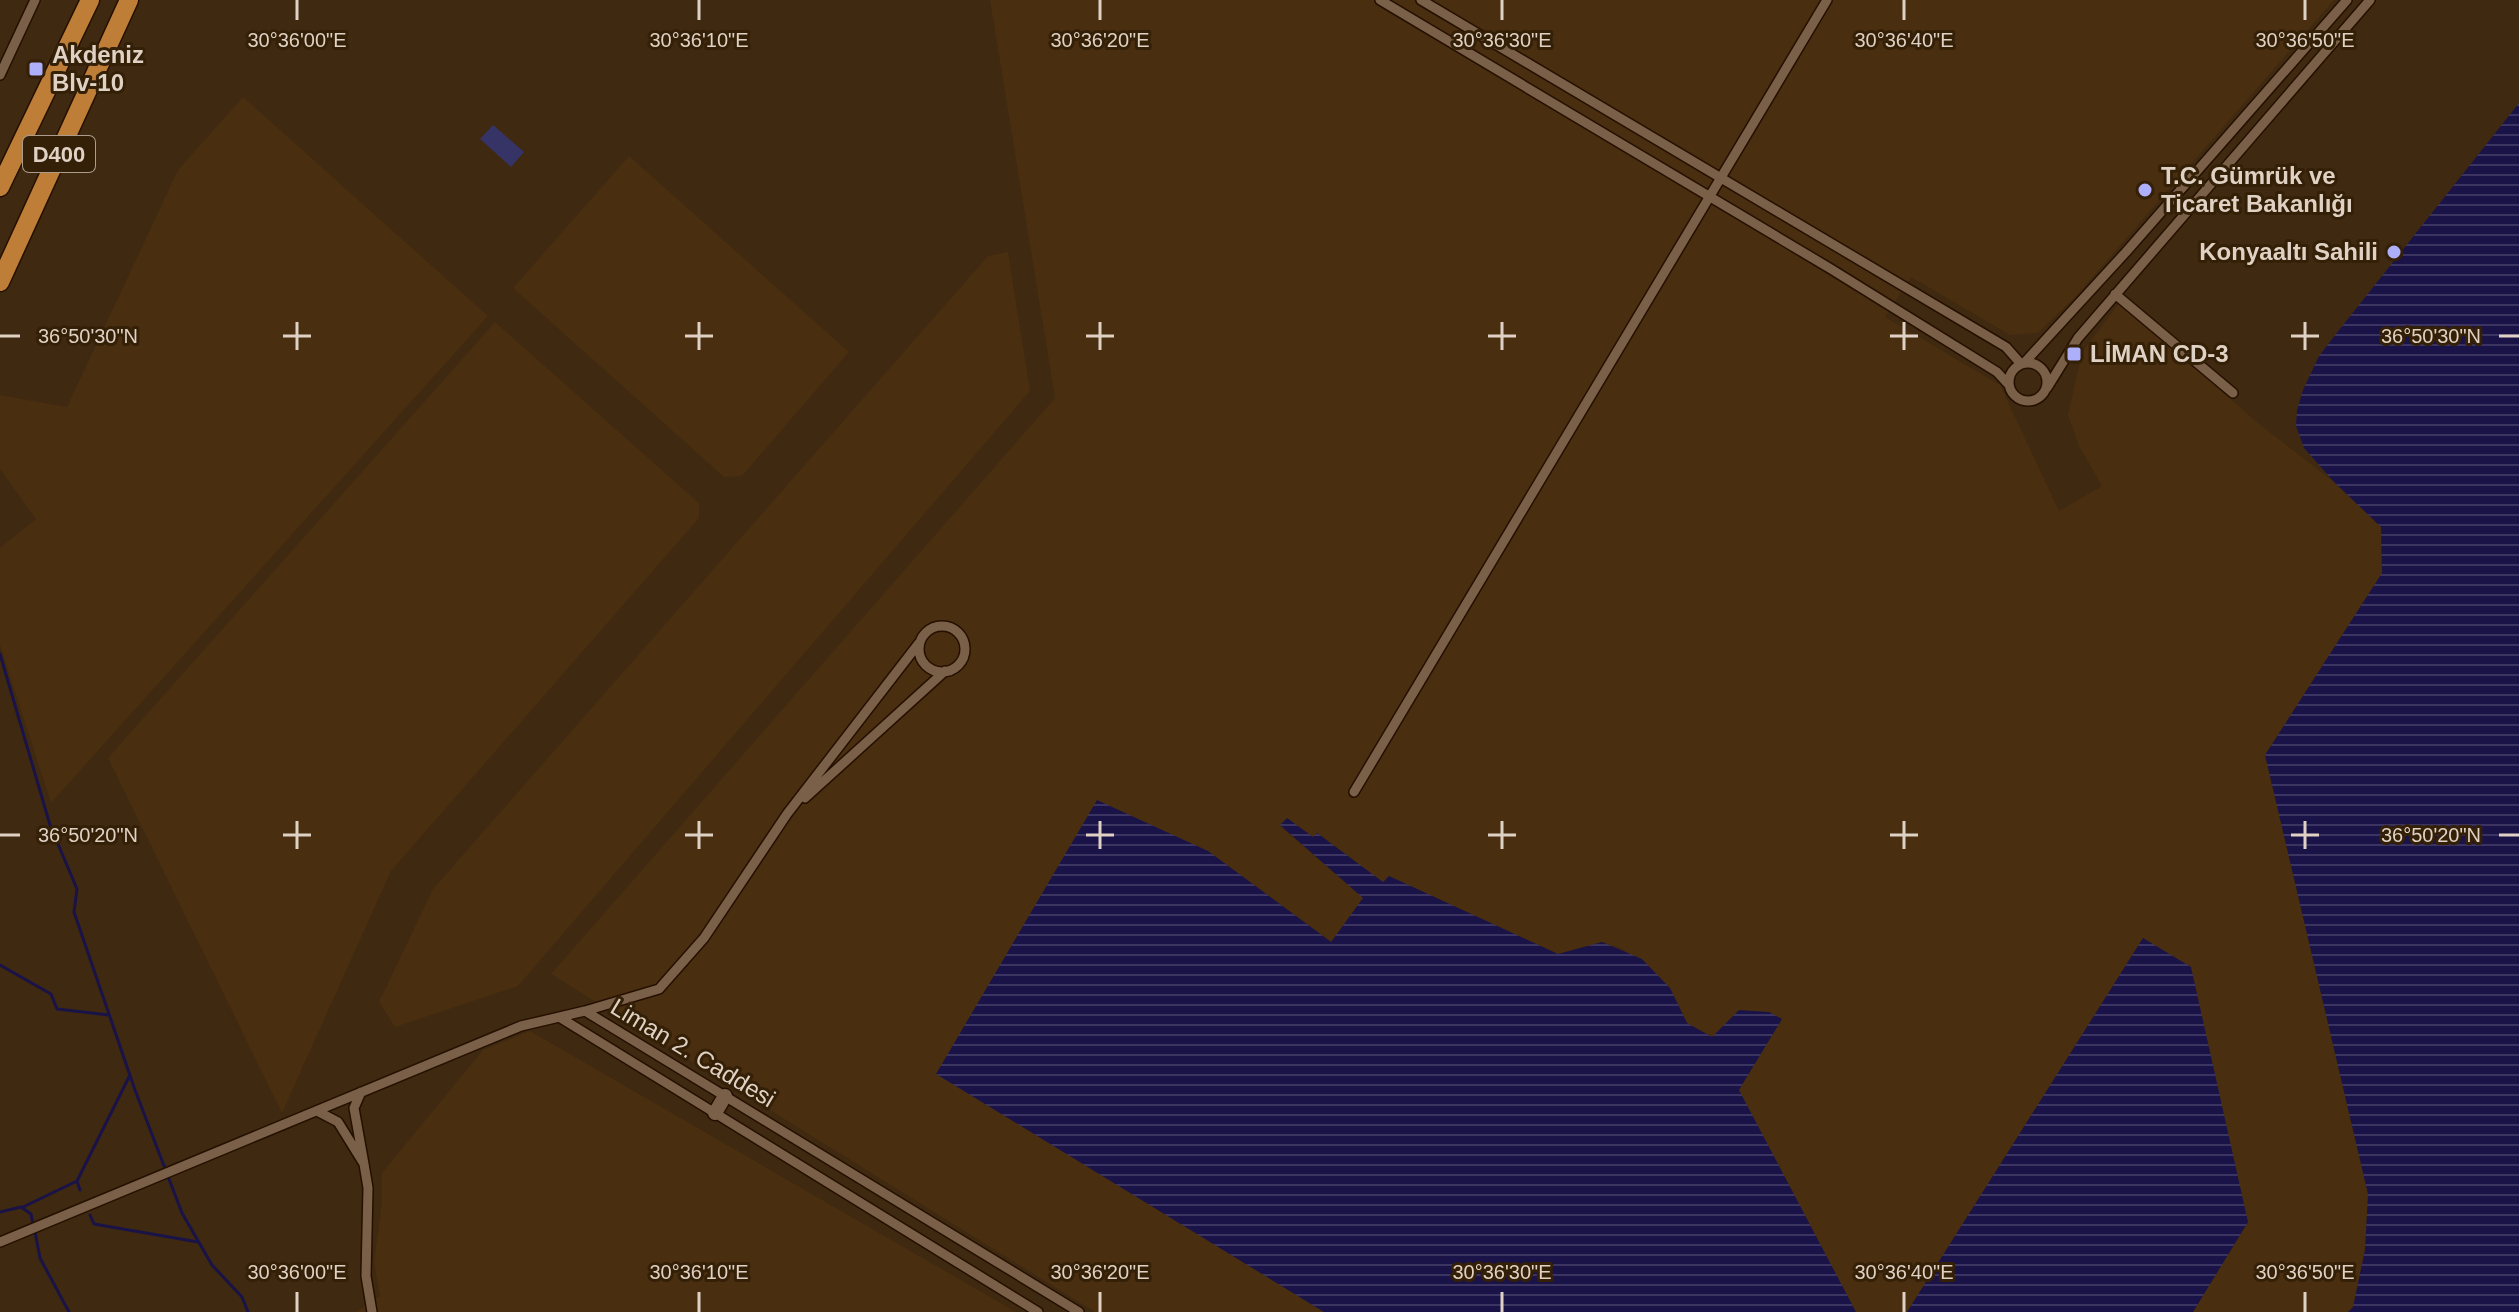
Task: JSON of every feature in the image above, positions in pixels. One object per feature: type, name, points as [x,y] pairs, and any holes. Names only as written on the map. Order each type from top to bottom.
[{"type":"highway","name":"D400","points":[[0,187],[88,0]]},
{"type":"highway","name":"D400","points":[[0,282],[131,0]]},
{"type":"street","points":[[0,75],[35,0]]},
{"type":"street","points":[[1380,0],[1831,269],[1997,372],[2014,395],[2025,401],[2037,399],[2047,388],[2078,338],[2370,0]]},
{"type":"street","points":[[1421,0],[2006,347],[2023,363],[2042,367],[2048,377],[2047,388]]},
{"type":"street","points":[[1354,792],[1827,0]]},
{"type":"street","points":[[2009,385],[2011,372],[2023,363],[2126,252],[2347,0]]},
{"type":"street","points":[[1831,269],[1842,252]]},
{"type":"street","points":[[2115,294],[2233,393]]},
{"type":"street","points":[[585,1011],[659,989],[704,938],[787,814],[923,636],[935,627],[949,627],[961,636],[965,650],[953,669],[938,671],[924,664],[919,643]]},
{"type":"street","points":[[787,814],[945,671]]},
{"type":"street","name":"Liman 2. Caddesi","points":[[559,1017],[585,1011],[1079,1312]]},
{"type":"street","points":[[5,1240],[521,1026],[559,1017]]},
{"type":"street","name":"Liman 2. Caddesi","points":[[559,1017],[1031,1310]]},
{"type":"street","points":[[361,1092],[354,1108],[368,1188],[366,1276],[368,1304],[372,1312]]},
{"type":"street","points":[[715,1113],[725,1096]]},
{"type":"street","points":[[317,1111],[338,1122],[364,1164]]},
{"type":"street","points":[[1016,1298],[1027,1280]]},
{"type":"shaded area","points":[[990,0],[2334,0],[2077,295],[2038,333],[2010,335],[1911,277],[1885,317],[2000,385],[2059,511],[2102,486],[2079,446],[2068,415],[2082,352],[2120,302],[2258,423],[2334,482],[2381,527],[2382,573],[2265,755],[2368,1194],[2365,1250],[2353,1307],[2348,1312],[2193,1312],[2248,1222],[2143,938],[1907,1312],[1856,1312],[1738,1090],[1782,1019],[1713,1037],[1687,1023],[1670,988],[1623,949],[1602,942],[1558,954],[1389,876],[1383,883],[1318,833],[1313,837],[1287,818],[1280,826],[1363,898],[1332,942],[1208,851],[936,1073],[1324,1312],[1095,1312],[551,974],[1055,398]]},
{"type":"shaded area","points":[[243,97],[488,316],[51,803],[0,645],[0,548],[36,519],[0,469],[0,395],[67,407],[178,170]]},
{"type":"shaded area","points":[[2519,103],[2519,1312],[2348,1312],[2353,1307],[2365,1250],[2368,1194],[2265,755],[2382,573],[2381,527],[2304,448],[2296,426],[2297,410],[2319,356]]},
{"type":"shaded area","points":[[493,125],[524,152],[511,167],[480,139]]},
{"type":"shaded area","points":[[629,156],[849,352],[742,476],[724,477],[513,288]]},
{"type":"shaded area","points":[[1008,252],[1030,391],[518,986],[395,1027],[379,1002],[433,889],[988,256]]},
{"type":"shaded area","points":[[495,322],[699,503],[699,518],[391,871],[282,1113],[108,758]]},
{"type":"shaded area","points":[[1097,800],[1208,851],[1331,942],[1363,898],[1280,825],[1287,818],[1313,837],[1317,833],[1383,882],[1389,876],[1558,954],[1602,942],[1642,959],[1670,988],[1687,1023],[1712,1037],[1739,1010],[1769,1012],[1782,1019],[1739,1090],[1856,1312],[1324,1312],[936,1074]]},
{"type":"shaded area","points":[[2143,938],[2191,967],[2248,1222],[2193,1312],[1907,1312]]},
{"type":"shaded area","points":[[530,1031],[1016,1312],[356,1312],[380,1296],[374,1262],[382,1203],[382,1173],[483,1050]]},
{"type":"waterway","points":[[0,654],[50,825],[77,889],[74,912],[135,1090],[182,1213],[212,1265],[242,1297],[248,1312]]},
{"type":"waterway","points":[[0,965],[51,994],[57,1009],[109,1015]]},
{"type":"waterway","points":[[80,1190],[77,1181],[130,1075]]},
{"type":"waterway","points":[[23,1207],[77,1181]]},
{"type":"waterway","points":[[0,1212],[21,1207],[31,1214],[33,1225]]},
{"type":"waterway","points":[[90,1215],[94,1224],[198,1242]]},
{"type":"waterway","points":[[35,1232],[40,1258],[69,1312]]},
{"type":"place","name":"Akdeniz Blv-10","points":[[36,69]]},
{"type":"place","name":"T.C. Gümrük ve Ticaret Bakanlığı","points":[[2145,190]]},
{"type":"place","name":"Konyaaltı Sahili","points":[[2394,252]]},
{"type":"place","name":"LİMAN CD-3","points":[[2074,354]]}]
